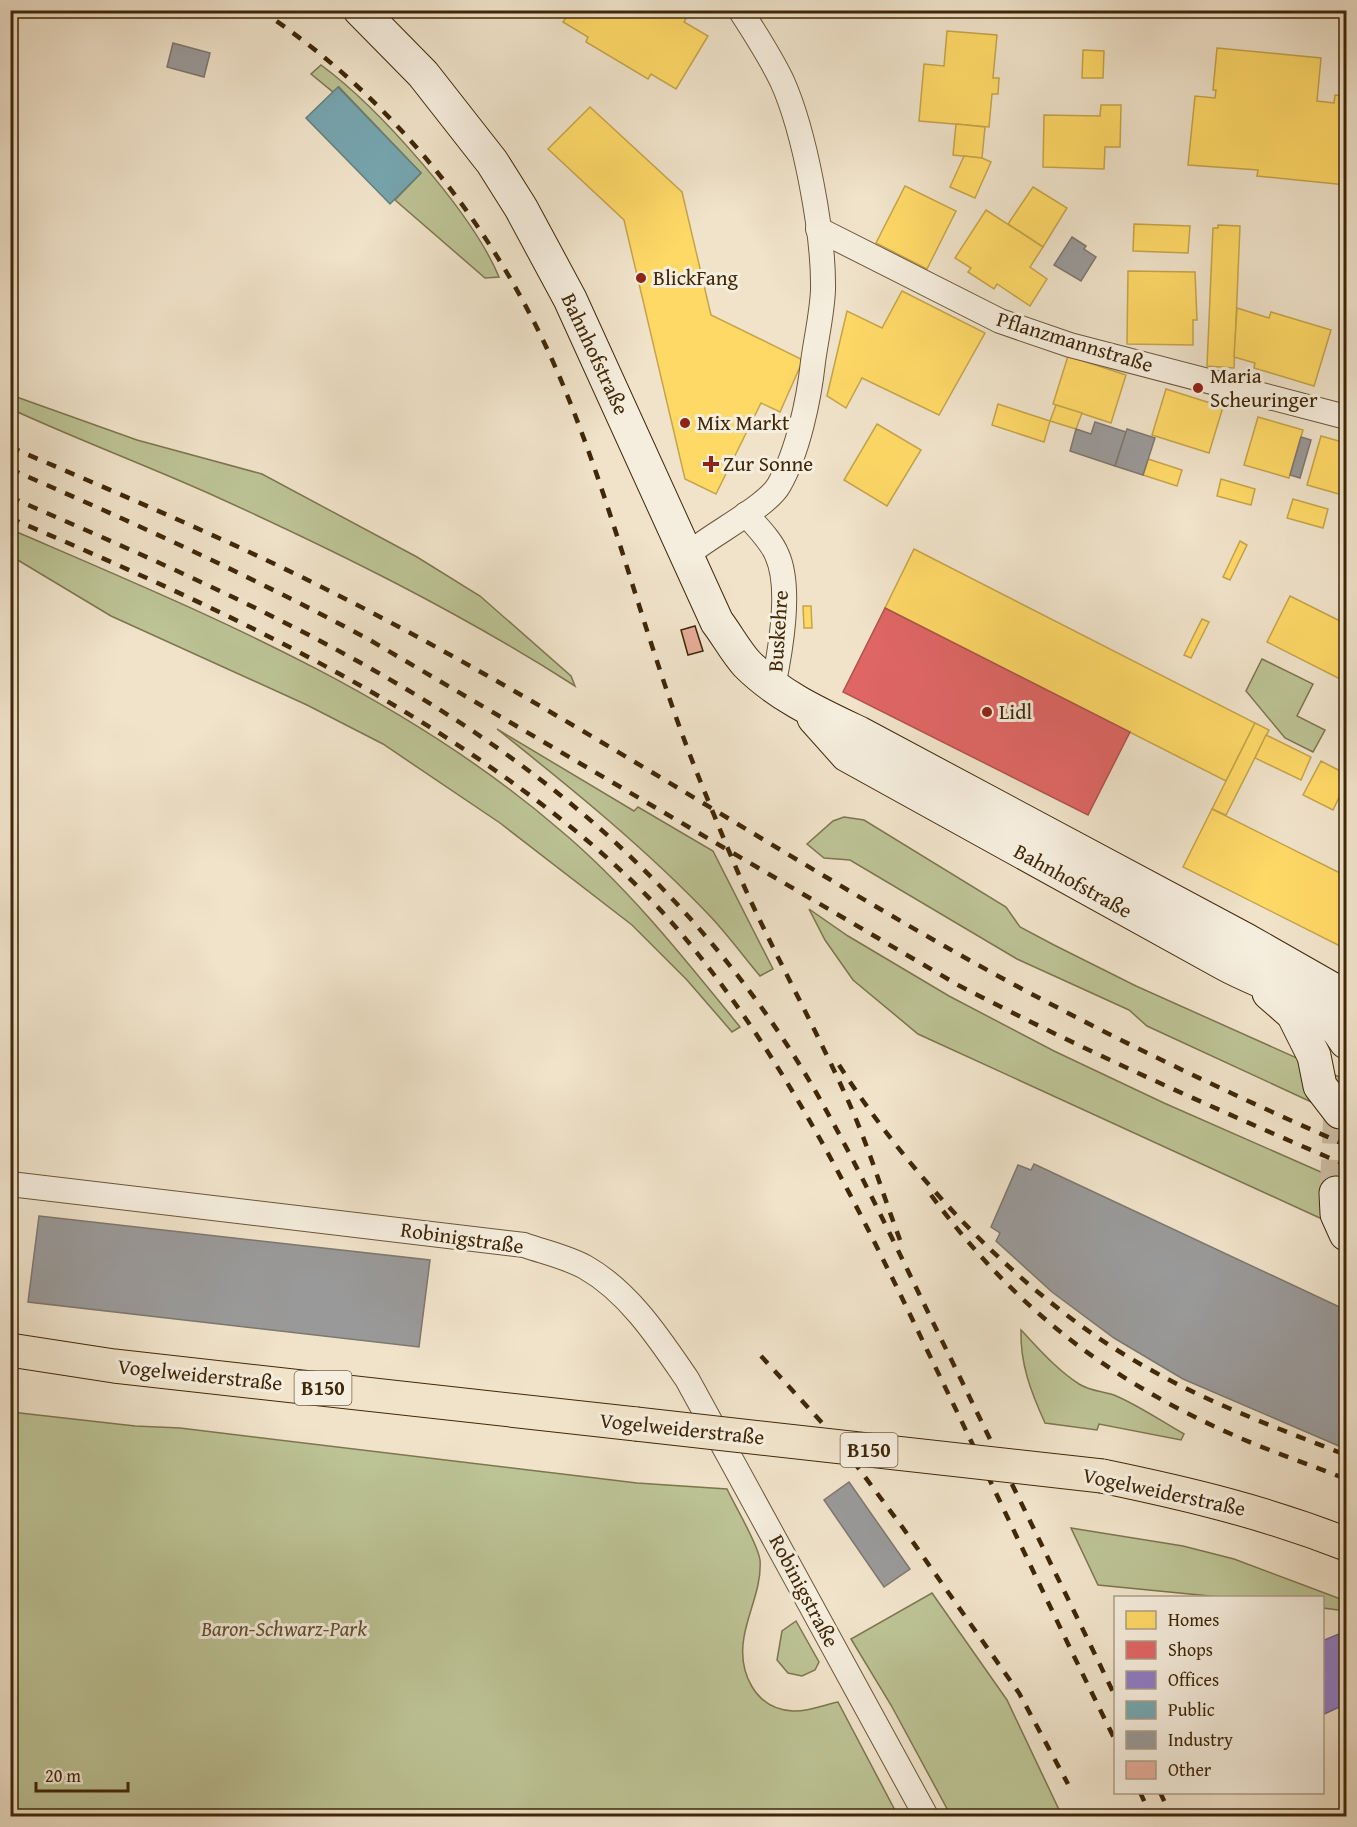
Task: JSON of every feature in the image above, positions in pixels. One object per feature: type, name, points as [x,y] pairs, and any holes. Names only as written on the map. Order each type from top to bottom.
[{"type":"main road","name":"Bahnhofstraße","points":[[360,10],[423,74],[492,162],[521,208],[570,299],[717,621],[746,662],[773,687],[805,707],[859,733],[1246,940],[1347,997]]},
{"type":"main road","name":"Bahnhofstraße","points":[[805,707],[847,755],[1254,980],[1293,994],[1335,1023],[1347,1042]]},
{"type":"main road","points":[[1254,980],[1293,1014],[1314,1056],[1320,1086],[1340,1112],[1347,1080]]},
{"type":"main road","points":[[1336,1193],[1337,1214],[1347,1234]]},
{"type":"main road","name":"Vogelweiderstraße","points":[[10,1350],[114,1366],[1102,1476],[1203,1496],[1291,1522],[1347,1544]]},
{"type":"street","points":[[686,556],[702,542],[746,514],[779,486],[801,427],[811,382],[823,290],[818,229],[800,131],[782,82],[740,10]]},
{"type":"street","name":"Pflanzmannstraße","points":[[818,229],[1000,321],[1070,345],[1347,417]]},
{"type":"street","name":"Buskehre","points":[[746,514],[777,555],[785,595],[780,656],[773,687]]},
{"type":"street","name":"Robinigstraße","points":[[10,1184],[524,1245],[585,1267],[617,1291],[634,1309],[658,1336],[687,1379],[926,1816]]},
{"type":"green space","points":[[321,65],[369,107],[421,162],[468,222],[499,277],[485,278],[395,200],[421,173],[339,87],[333,92],[311,74]]},
{"type":"green space","points":[[11,395],[137,440],[262,474],[417,557],[480,596],[571,676],[575,686],[486,632],[349,559],[208,493],[11,409]]},
{"type":"green space","points":[[10,529],[226,624],[366,696],[434,736],[498,781],[585,852],[632,899],[740,1027],[732,1032],[687,980],[632,925],[500,823],[383,744],[307,705],[111,616],[11,556]]},
{"type":"green space","points":[[1262,659],[1313,684],[1297,716],[1325,730],[1313,752],[1285,738],[1246,691]]},
{"type":"green space","points":[[497,729],[634,811],[638,807],[713,851],[773,969],[760,976],[717,923],[659,866],[580,796]]},
{"type":"green space","points":[[844,817],[864,820],[1006,907],[1020,927],[1054,945],[1136,986],[1346,1080],[1346,1118],[1147,1026],[1129,1010],[1017,959],[850,860],[824,858],[807,844],[833,821]]},
{"type":"green space","points":[[809,909],[848,936],[949,996],[1054,1051],[1164,1103],[1346,1183],[1346,1230],[918,1034],[853,980],[825,940]]},
{"type":"green space","points":[[1021,1330],[1056,1366],[1079,1384],[1092,1390],[1114,1395],[1141,1408],[1184,1434],[1181,1440],[1099,1424],[1097,1430],[1045,1423],[1027,1378],[1022,1355]]},
{"type":"green space","name":"Baron-Schwarz-Park","points":[[11,1412],[135,1426],[180,1428],[637,1483],[727,1489],[751,1535],[760,1560],[759,1580],[746,1628],[743,1650],[747,1675],[752,1686],[759,1696],[779,1709],[804,1710],[838,1702],[898,1816],[11,1816]]},
{"type":"green space","points":[[1071,1528],[1183,1546],[1234,1559],[1346,1601],[1346,1611],[1324,1608],[1324,1596],[1210,1596],[1098,1585]]},
{"type":"green space","points":[[932,1593],[1007,1700],[1062,1816],[951,1816],[891,1705],[851,1639]]},
{"type":"green space","points":[[796,1621],[819,1662],[815,1670],[802,1676],[788,1673],[777,1660],[782,1631]]},
{"type":"building: Homes","points":[[558,10],[676,10],[687,17],[684,22],[708,36],[676,89],[651,74],[648,79],[586,42],[588,37],[563,22],[567,16]]},
{"type":"building: Homes","points":[[947,31],[997,35],[993,78],[999,78],[998,94],[992,94],[989,127],[919,121],[924,64],[944,66]]},
{"type":"building: Homes","points":[[1217,48],[1321,58],[1317,101],[1334,103],[1335,95],[1346,96],[1346,185],[1257,176],[1258,170],[1188,165],[1195,96],[1215,98],[1216,90],[1213,90]]},
{"type":"building: Homes","points":[[1083,50],[1104,51],[1103,78],[1082,78]]},
{"type":"building: Homes","points":[[1101,105],[1121,105],[1120,147],[1105,147],[1104,169],[1043,167],[1044,115],[1100,116]]},
{"type":"building: Homes","points":[[590,107],[682,192],[711,315],[803,360],[780,412],[761,403],[716,494],[685,479],[624,220],[548,149]]},
{"type":"building: Homes","points":[[956,124],[985,127],[982,158],[953,155]]},
{"type":"building: Homes","points":[[964,156],[982,158],[991,162],[975,198],[950,187]]},
{"type":"building: Homes","points":[[905,186],[956,211],[927,269],[876,243]]},
{"type":"building: Homes","points":[[1033,187],[1067,208],[1043,247],[1008,224]]},
{"type":"building: Homes","points":[[986,210],[1043,247],[1030,267],[1047,279],[1030,306],[997,284],[994,289],[968,272],[971,268],[955,258]]},
{"type":"building: Homes","points":[[1134,224],[1190,226],[1188,253],[1133,251]]},
{"type":"building: Homes","points":[[1218,225],[1240,226],[1234,368],[1207,366],[1213,228],[1218,228]]},
{"type":"building: Homes","points":[[1128,271],[1195,272],[1197,320],[1193,320],[1193,345],[1127,344]]},
{"type":"building: Homes","points":[[902,291],[985,333],[939,415],[862,378],[846,408],[827,396],[847,311],[882,328]]},
{"type":"building: Homes","points":[[1237,308],[1269,318],[1271,312],[1331,330],[1314,386],[1254,368],[1255,363],[1234,357]]},
{"type":"building: Homes","points":[[1068,356],[1126,375],[1111,423],[1053,404]]},
{"type":"building: Homes","points":[[1166,389],[1223,407],[1209,453],[1152,435]]},
{"type":"building: Homes","points":[[998,404],[1050,421],[1044,442],[992,425]]},
{"type":"building: Homes","points":[[1056,405],[1082,413],[1076,429],[1050,421]]},
{"type":"building: Homes","points":[[1258,417],[1303,430],[1289,478],[1244,465]]},
{"type":"building: Homes","points":[[877,424],[921,450],[887,506],[844,480]]},
{"type":"building: Homes","points":[[1321,436],[1346,443],[1346,496],[1307,485]]},
{"type":"building: Homes","points":[[1148,459],[1182,470],[1177,486],[1143,475]]},
{"type":"building: Homes","points":[[1221,479],[1255,489],[1251,505],[1217,496]]},
{"type":"building: Homes","points":[[1293,499],[1328,509],[1323,528],[1287,518]]},
{"type":"building: Homes","points":[[1240,541],[1247,545],[1230,580],[1223,577]]},
{"type":"building: Homes","points":[[914,549],[1255,723],[1226,781],[885,608]]},
{"type":"building: Homes","points":[[1290,596],[1346,624],[1346,682],[1267,642]]},
{"type":"building: Homes","points":[[803,606],[811,606],[812,628],[804,628]]},
{"type":"building: Homes","points":[[1202,619],[1209,622],[1191,658],[1184,655]]},
{"type":"building: Homes","points":[[1255,723],[1269,730],[1226,815],[1212,809]]},
{"type":"building: Homes","points":[[1266,735],[1311,757],[1301,780],[1255,758]]},
{"type":"building: Homes","points":[[1321,761],[1346,774],[1346,783],[1333,810],[1303,795]]},
{"type":"building: Homes","points":[[1212,809],[1346,876],[1346,949],[1183,867]]},
{"type":"building: Shops","name":"Lidl","points":[[885,608],[1130,732],[1088,815],[843,692]]},
{"type":"building: Offices","points":[[1346,1631],[1346,1704],[1324,1714],[1324,1640]]},
{"type":"building: Public","points":[[338,87],[421,173],[390,204],[306,118]]},
{"type":"building: Industry","points":[[162,10],[183,10],[179,18]]},
{"type":"building: Industry","points":[[173,43],[210,53],[204,77],[167,67]]},
{"type":"building: Industry","points":[[1072,237],[1086,246],[1084,249],[1096,257],[1081,281],[1054,265]]},
{"type":"building: Industry","points":[[1095,422],[1126,432],[1115,466],[1070,451],[1076,429],[1091,434]]},
{"type":"building: Industry","points":[[1127,429],[1155,438],[1143,475],[1115,466]]},
{"type":"building: Industry","points":[[1301,437],[1311,440],[1300,478],[1290,475]]},
{"type":"building: Industry","points":[[1034,1164],[1346,1310],[1346,1449],[1183,1379],[1114,1338],[1052,1292],[996,1241],[1000,1233],[991,1227],[1018,1165],[1031,1170]]},
{"type":"building: Industry","points":[[39,1216],[430,1260],[419,1347],[28,1302]]},
{"type":"building: Industry","points":[[849,1482],[910,1569],[884,1587],[824,1500]]},
{"type":"building: Other","points":[[695,626],[703,651],[688,655],[681,630]]},
{"type":"tunnel","points":[[1336,1193],[1340,1112]]},
{"type":"railway","points":[[260,10],[310,46],[356,85],[399,128],[476,224],[509,276],[538,329],[582,432],[662,676],[697,773],[748,895],[853,1112],[900,1240]]},
{"type":"railway","points":[[10,447],[245,550],[337,594],[521,695],[863,899],[1033,995],[1136,1048],[1346,1145]]},
{"type":"railway","points":[[10,469],[191,550],[368,639],[958,985],[1150,1079],[1346,1165]]},
{"type":"railway","points":[[10,497],[229,595],[371,669],[440,710],[506,754],[570,803],[605,833],[672,899],[704,934],[762,1008],[831,1119],[882,1218],[1114,1694]]},
{"type":"railway","points":[[10,518],[203,604],[327,667],[388,702],[448,739],[552,812],[598,849],[661,910],[718,980],[754,1030],[818,1135],[875,1243],[1114,1738]]},
{"type":"railway","points":[[839,1065],[869,1109],[938,1195],[1018,1275],[1061,1311],[1106,1343],[1174,1383],[1247,1416],[1346,1455]]},
{"type":"railway","points":[[931,1195],[962,1235],[1029,1305],[1102,1363],[1142,1389],[1231,1434],[1346,1479]]},
{"type":"railway","points":[[761,1356],[836,1438],[903,1528],[1019,1693],[1068,1784]]},
{"type":"railway","points":[[1141,1794],[1151,1816]]},
{"type":"railway","points":[[1161,1794],[1171,1816]]},
{"type":"place","name":"BlickFang","points":[[641,278]]},
{"type":"place","name":"Maria Scheuringer","points":[[1198,388]]},
{"type":"place","name":"Mix Markt","points":[[685,423]]},
{"type":"place","name":"Zur Sonne","points":[[711,464]]},
{"type":"place","name":"Lidl","points":[[987,712]]}]
